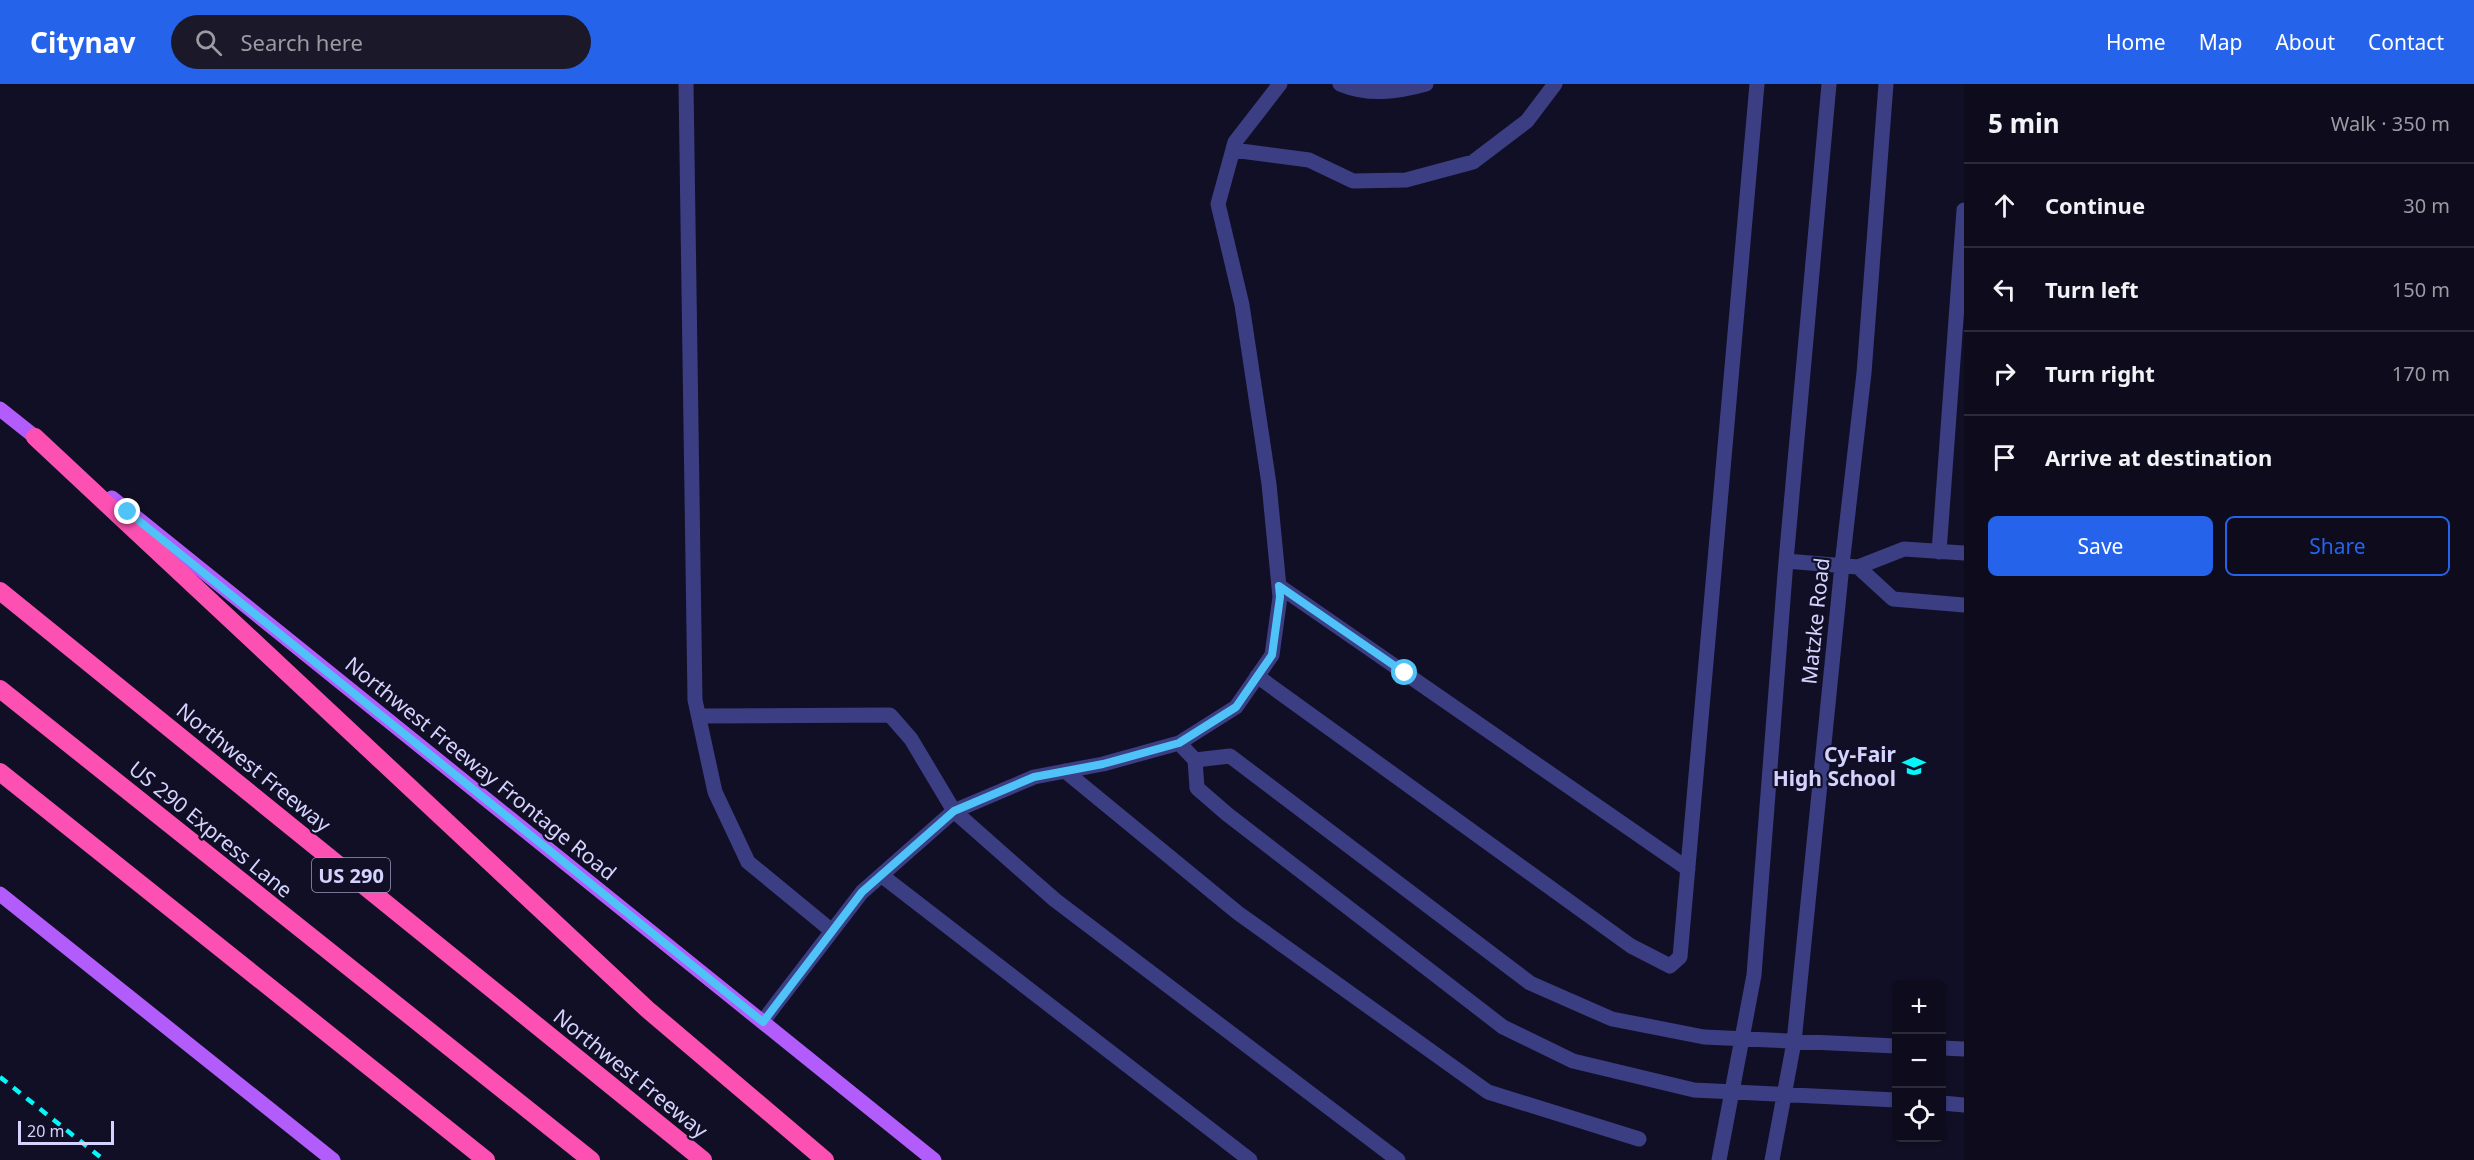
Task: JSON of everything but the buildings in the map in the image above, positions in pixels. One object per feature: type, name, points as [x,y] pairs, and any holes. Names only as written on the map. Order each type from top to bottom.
[{"type":"highway","points":[[35,436],[647,1009],[825,1160]]},
{"type":"highway","name":"Northwest Freeway","points":[[0,591],[703,1160]]},
{"type":"highway","name":"US 290 Express Lane","points":[[0,690],[591,1160]]},
{"type":"highway","points":[[0,772],[486,1160]]},
{"type":"main road","name":"Northwest Freeway Frontage Road","points":[[0,409],[934,1160]]},
{"type":"main road","points":[[0,894],[333,1160]]},
{"type":"street","points":[[686,84],[695,700],[715,792],[748,862],[832,931]]},
{"type":"street","points":[[763,1022],[862,892],[954,811],[1034,777],[1103,764],[1179,743],[1236,707],[1272,655],[1280,597],[1269,484],[1242,305],[1218,204],[1235,142],[1280,84]]},
{"type":"street","points":[[1340,84],[1353,89],[1395,92],[1426,84]]},
{"type":"street","points":[[1233,150],[1309,160],[1353,181],[1406,180],[1473,162],[1527,121],[1555,84]]},
{"type":"street","points":[[1257,676],[1631,946],[1670,966],[1680,957],[1757,84]]},
{"type":"street","name":"Matzke Road","points":[[1719,1160],[1754,975],[1786,561],[1829,84]]},
{"type":"street","name":"Matzke Road","points":[[1772,1160],[1794,1042],[1842,565],[1864,373],[1887,84]]},
{"type":"street","points":[[1939,552],[1964,210]]},
{"type":"street","points":[[1786,561],[1858,567],[1904,549],[1964,553]]},
{"type":"street","points":[[1858,567],[1893,600],[1964,605]]},
{"type":"street","points":[[1279,586],[1688,869]]},
{"type":"street","points":[[699,716],[890,715],[910,739],[954,811],[1055,900],[1398,1160]]},
{"type":"street","points":[[1179,743],[1195,760],[1197,788],[1227,814],[1503,1027],[1574,1061],[1694,1090],[1892,1100]]},
{"type":"street","points":[[1195,760],[1230,756],[1530,983],[1612,1019],[1704,1037],[1892,1046]]},
{"type":"street","points":[[1065,771],[1238,913],[1488,1092],[1639,1139]]},
{"type":"street","points":[[881,875],[1250,1160]]},
{"type":"street","points":[[1946,1048],[1964,1049]]},
{"type":"street","points":[[1946,1103],[1964,1105]]},
{"type":"railway","points":[[0,1077],[104,1160]]},
{"type":"place","name":"Cy-Fair High School","points":[[1914,766]]},
{"type":"route","points":[[128,512],[763,1022],[862,892],[954,811],[1034,777],[1103,764],[1179,743],[1236,707],[1272,655],[1280,597],[1279,586],[1405,673]]}]
